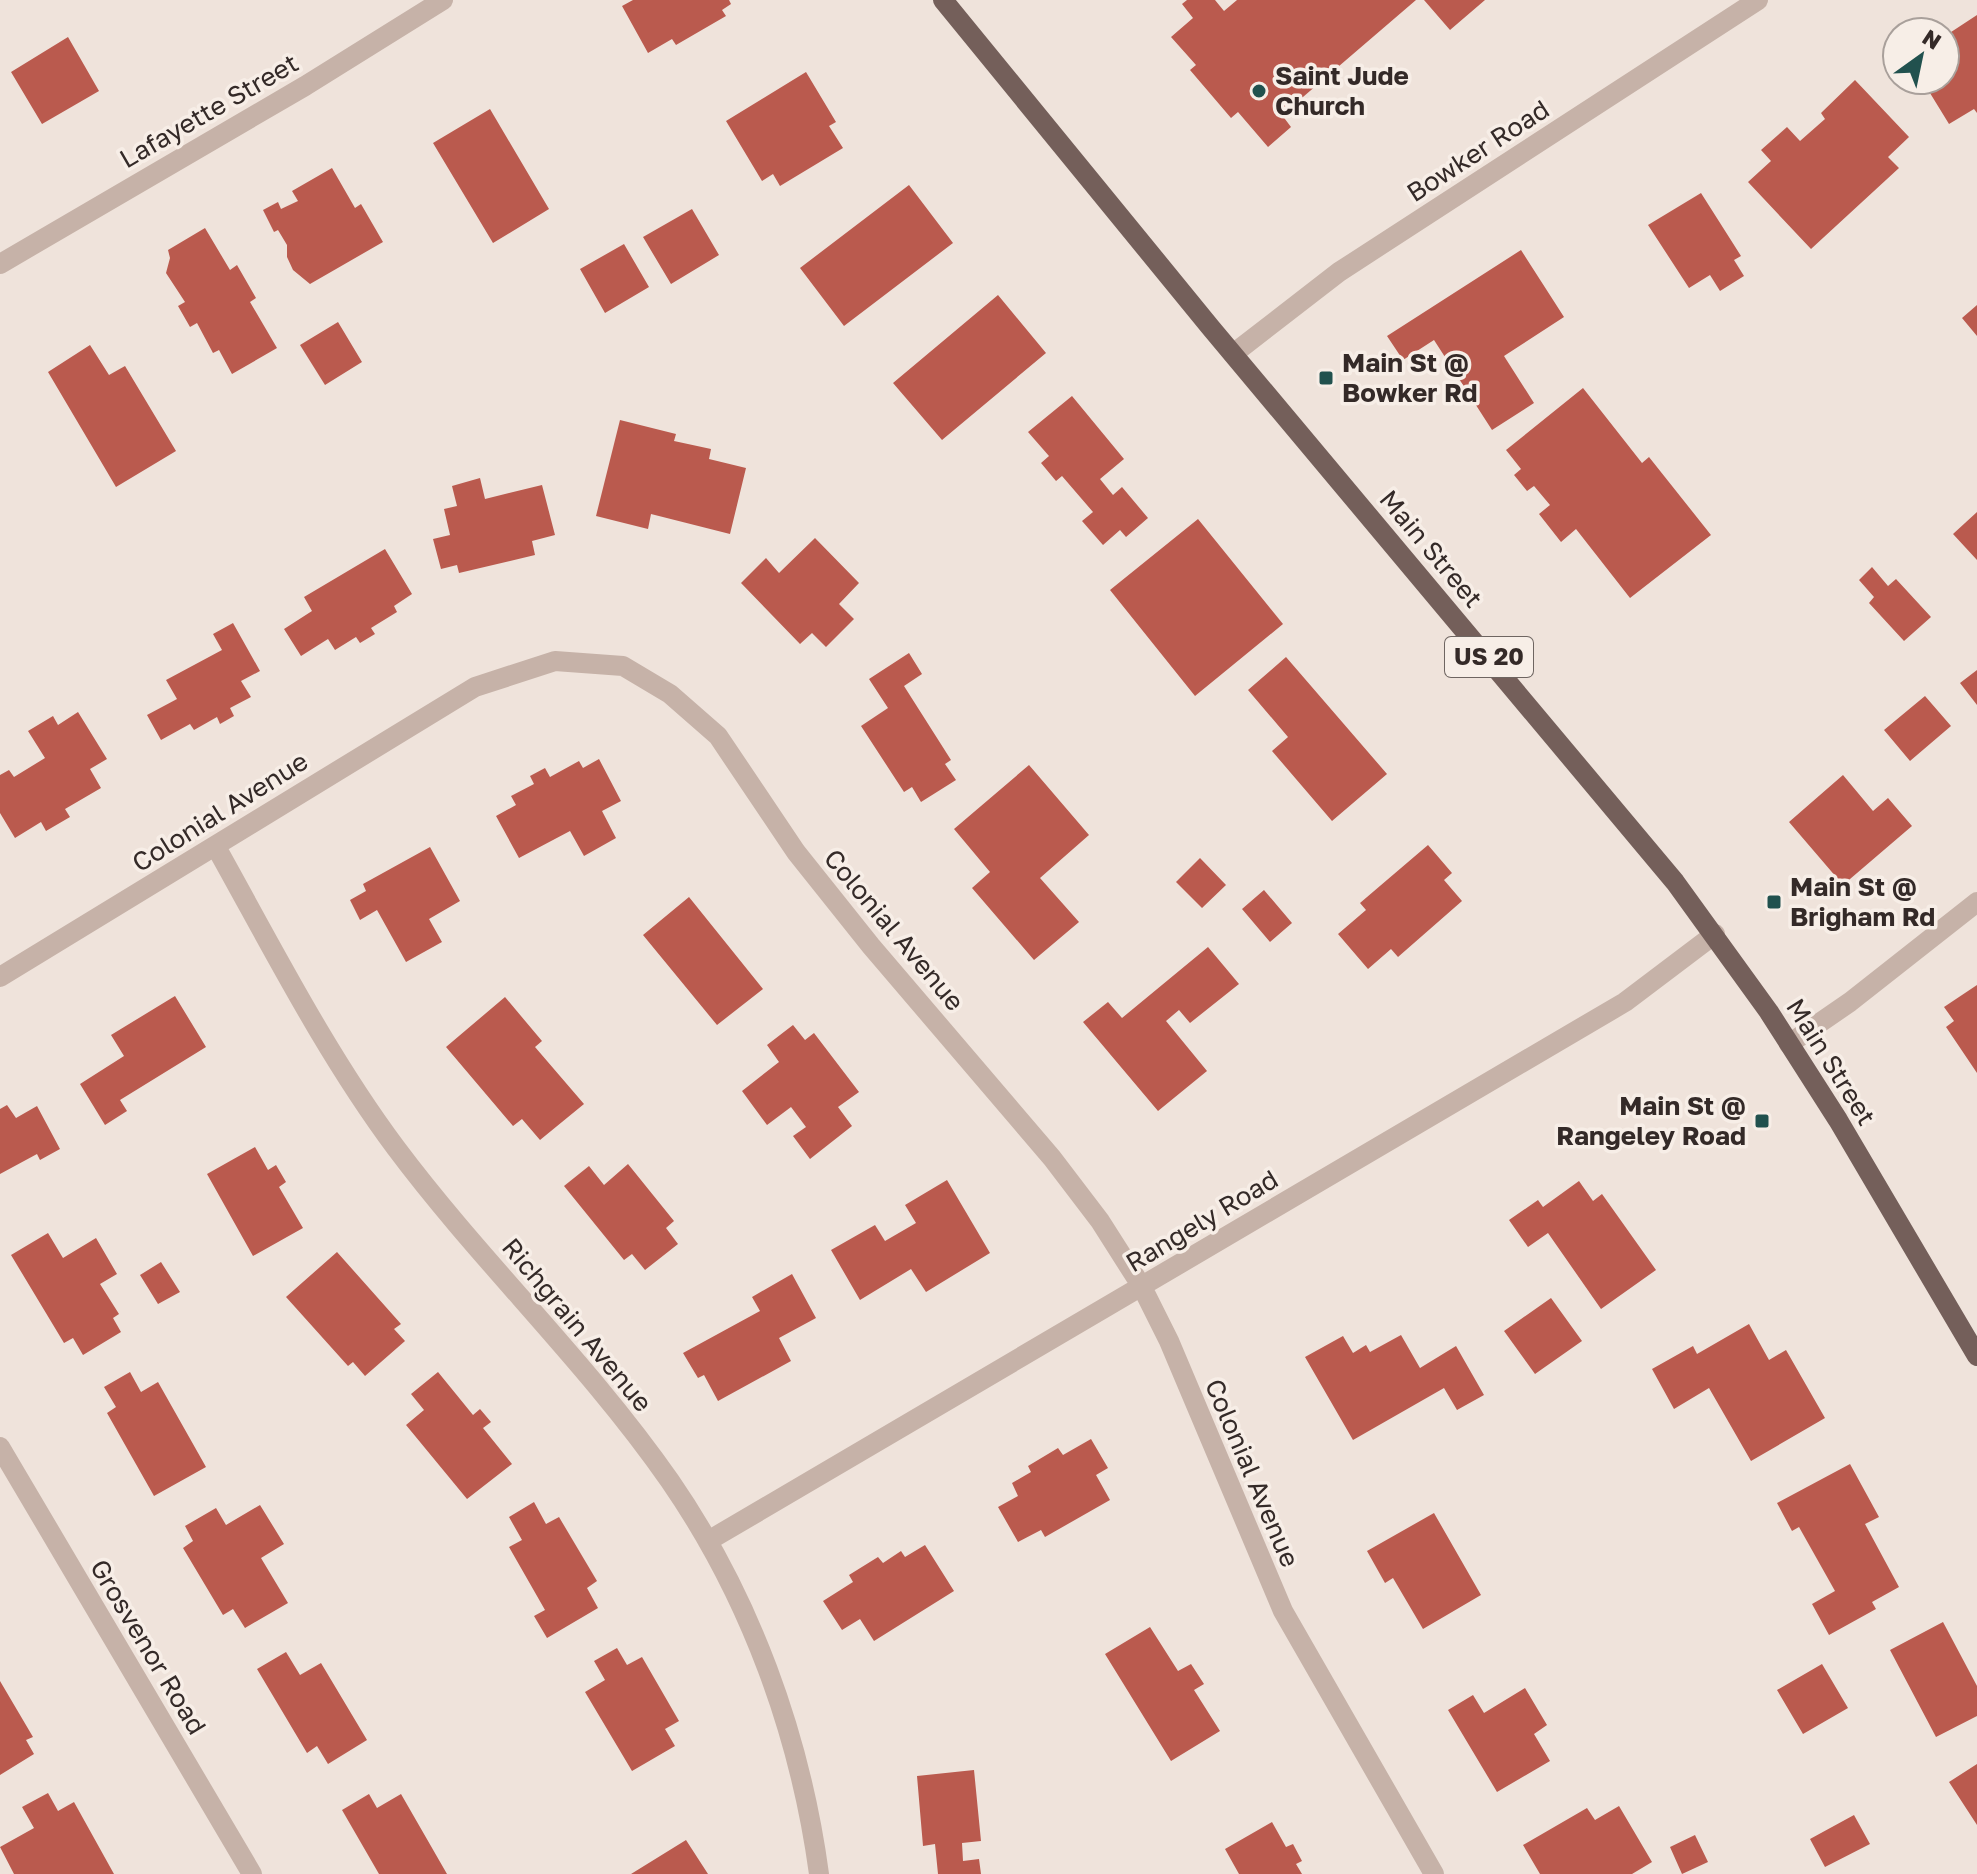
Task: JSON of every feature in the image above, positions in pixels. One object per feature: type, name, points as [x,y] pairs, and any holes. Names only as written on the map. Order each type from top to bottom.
[{"type":"main road","name":"Main Street","points":[[943,0],[1233,354],[1618,811],[1715,934],[1789,1044],[1886,1200],[1977,1356]]},
{"type":"street","name":"Lafayette Street","points":[[0,264],[305,86],[443,0]]},
{"type":"street","name":"Bowker Road","points":[[1233,354],[1339,272],[1758,0]]},
{"type":"street","name":"Colonial Avenue","points":[[0,977],[475,687],[555,661],[623,666],[670,694],[718,736],[796,852],[871,946],[1052,1158],[1100,1221],[1142,1287],[1169,1341],[1283,1611],[1434,1874]]},
{"type":"street","name":"Richgrain Avenue","points":[[216,847],[322,1039],[359,1098],[427,1186],[629,1426],[670,1481],[708,1541],[743,1609],[774,1686],[796,1759],[814,1836],[819,1874]]},
{"type":"street","points":[[1789,1044],[1850,1002],[1977,902]]},
{"type":"street","name":"Rangely Road","points":[[708,1541],[1625,1002],[1715,934]]},
{"type":"street","name":"Grosvenor Road","points":[[0,1447],[252,1874]]},
{"type":"building","points":[[633,0],[729,0],[731,4],[722,10],[726,16],[676,45],[672,39],[648,53],[622,6]]},
{"type":"building","name":"Saint Jude Church","points":[[1187,0],[1215,0],[1224,11],[1237,0],[1416,0],[1282,115],[1291,127],[1268,147],[1238,112],[1231,118],[1190,70],[1196,65],[1171,37],[1193,18],[1182,4]]},
{"type":"building","name":"Saint Jude Church","points":[[1424,0],[1485,0],[1450,30]]},
{"type":"building","points":[[1977,15],[1977,113],[1974,109],[1949,124],[1932,96],[1961,96],[1961,26]]},
{"type":"building","points":[[68,37],[99,91],[42,124],[11,72]]},
{"type":"building","points":[[806,72],[836,122],[829,126],[843,148],[780,186],[773,174],[762,181],[726,121]]},
{"type":"building","points":[[1855,80],[1909,137],[1888,157],[1899,168],[1811,249],[1748,182],[1771,161],[1761,150],[1787,127],[1800,141],[1825,119],[1821,113]]},
{"type":"building","points":[[490,109],[549,209],[493,243],[433,143]]},
{"type":"building","points":[[332,168],[355,208],[361,204],[383,242],[310,284],[293,270],[287,257],[287,245],[278,230],[274,232],[263,210],[278,202],[281,209],[298,201],[292,191]]},
{"type":"building","points":[[909,185],[953,243],[844,326],[800,268]]},
{"type":"building","points":[[1701,193],[1741,256],[1734,260],[1744,276],[1720,291],[1710,275],[1689,288],[1648,225]]},
{"type":"building","points":[[692,209],[719,255],[671,284],[643,237]]},
{"type":"building","points":[[205,228],[230,270],[237,265],[256,298],[250,302],[277,348],[232,374],[219,350],[213,353],[197,323],[190,327],[178,306],[185,302],[166,273],[170,258],[168,250]]},
{"type":"building","points":[[624,244],[649,287],[605,313],[580,269]]},
{"type":"building","points":[[1521,250],[1564,317],[1504,356],[1534,403],[1492,430],[1434,340],[1403,360],[1387,336]]},
{"type":"building","points":[[998,295],[1046,353],[942,440],[893,383]]},
{"type":"building","points":[[1977,305],[1977,336],[1962,318]]},
{"type":"building","points":[[338,322],[362,362],[325,385],[300,345]]},
{"type":"building","points":[[90,345],[109,375],[125,366],[176,451],[116,487],[48,372]]},
{"type":"building","points":[[1583,388],[1642,463],[1649,457],[1711,535],[1630,598],[1576,529],[1561,542],[1539,514],[1550,505],[1534,486],[1527,491],[1514,475],[1521,469],[1506,450]]},
{"type":"building","points":[[1072,396],[1124,459],[1100,479],[1113,495],[1122,487],[1148,518],[1126,537],[1120,530],[1103,545],[1082,521],[1093,512],[1062,476],[1056,481],[1041,463],[1049,456],[1028,432]]},
{"type":"building","points":[[620,420],[676,434],[674,441],[711,449],[709,459],[746,468],[730,534],[651,514],[648,529],[596,516]]},
{"type":"building","points":[[480,478],[485,499],[542,485],[555,535],[532,541],[535,555],[459,573],[457,565],[441,569],[433,539],[450,535],[444,509],[457,506],[452,486]]},
{"type":"building","points":[[1977,512],[1977,560],[1953,534]]},
{"type":"building","points":[[1198,519],[1283,624],[1195,696],[1110,590]]},
{"type":"building","points":[[815,538],[859,583],[839,604],[854,619],[826,647],[812,633],[800,644],[741,583],[766,558],[779,573]]},
{"type":"building","points":[[385,549],[412,594],[394,606],[397,612],[371,628],[375,634],[360,643],[356,637],[335,650],[328,639],[301,656],[284,629],[312,611],[304,597]]},
{"type":"building","points":[[1872,567],[1888,586],[1896,579],[1931,617],[1904,641],[1869,603],[1874,597],[1859,580]]},
{"type":"building","points":[[233,623],[260,671],[241,681],[251,697],[230,708],[234,716],[220,724],[217,717],[194,730],[190,724],[161,740],[147,715],[177,699],[166,680],[222,650],[213,634]]},
{"type":"building","points":[[909,653],[922,674],[904,686],[951,760],[945,764],[956,780],[921,802],[912,787],[904,792],[861,726],[888,708],[869,679]]},
{"type":"building","points":[[1286,657],[1387,774],[1332,821],[1272,751],[1288,737],[1248,690]]},
{"type":"building","points":[[1977,670],[1977,705],[1960,683]]},
{"type":"building","points":[[1925,696],[1951,726],[1910,761],[1884,730]]},
{"type":"building","points":[[78,712],[107,759],[90,769],[101,788],[65,809],[70,817],[46,831],[41,822],[15,838],[0,813],[0,775],[9,770],[14,777],[45,758],[28,731],[53,716],[58,725]]},
{"type":"building","points":[[599,759],[621,801],[602,811],[616,838],[584,856],[570,831],[519,858],[496,816],[516,805],[511,796],[534,784],[530,776],[545,768],[550,777],[579,761],[583,768]]},
{"type":"building","points":[[1029,765],[1089,835],[1040,878],[1079,922],[1034,960],[972,888],[990,872],[954,829]]},
{"type":"building","points":[[1843,775],[1873,811],[1888,798],[1912,826],[1843,885],[1789,822]]},
{"type":"building","points":[[1428,845],[1452,873],[1444,880],[1462,901],[1398,957],[1391,949],[1368,969],[1338,934],[1366,910],[1360,903]]},
{"type":"building","points":[[430,847],[460,901],[429,919],[442,942],[406,962],[377,910],[360,920],[350,900],[366,891],[363,884]]},
{"type":"building","points":[[1200,858],[1226,885],[1202,908],[1176,882]]},
{"type":"building","points":[[1264,890],[1292,923],[1270,942],[1242,909]]},
{"type":"building","points":[[689,897],[763,989],[717,1025],[643,935]]},
{"type":"building","points":[[1208,947],[1239,984],[1190,1023],[1179,1010],[1166,1021],[1207,1071],[1158,1111],[1083,1022],[1108,1002],[1122,1018]]},
{"type":"building","points":[[1977,985],[1977,1073],[1946,1027],[1954,1021],[1944,1007]]},
{"type":"building","points":[[175,996],[206,1047],[120,1100],[127,1111],[105,1125],[80,1084],[124,1056],[111,1035]]},
{"type":"building","points":[[505,997],[542,1041],[535,1047],[584,1104],[540,1140],[522,1119],[513,1126],[446,1047]]},
{"type":"building","points":[[793,1025],[805,1040],[814,1033],[859,1092],[838,1107],[852,1126],[810,1159],[793,1136],[806,1127],[791,1107],[767,1125],[742,1091],[779,1062],[767,1045]]},
{"type":"building","points":[[7,1105],[16,1118],[37,1106],[60,1149],[40,1160],[37,1154],[0,1174],[0,1109]]},
{"type":"building","points":[[255,1147],[268,1170],[276,1165],[286,1182],[279,1187],[303,1228],[253,1256],[207,1174]]},
{"type":"building","points":[[628,1164],[674,1221],[666,1228],[678,1244],[645,1270],[632,1254],[624,1260],[564,1186],[589,1166],[604,1185]]},
{"type":"building","points":[[947,1180],[990,1253],[926,1292],[911,1269],[860,1300],[831,1250],[875,1225],[885,1241],[916,1223],[905,1205]]},
{"type":"building","points":[[1579,1181],[1593,1201],[1602,1194],[1656,1270],[1601,1309],[1548,1233],[1528,1247],[1509,1220],[1538,1200],[1543,1207]]},
{"type":"building","points":[[48,1233],[63,1258],[96,1238],[117,1274],[100,1284],[119,1314],[113,1318],[121,1332],[83,1355],[73,1338],[64,1343],[11,1255]]},
{"type":"building","points":[[337,1252],[401,1324],[394,1329],[405,1341],[365,1376],[353,1362],[348,1366],[286,1297]]},
{"type":"building","points":[[161,1262],[180,1292],[158,1304],[140,1275]]},
{"type":"building","points":[[792,1274],[816,1318],[779,1338],[791,1361],[718,1401],[704,1375],[698,1378],[683,1353],[760,1311],[752,1297]]},
{"type":"building","points":[[1551,1298],[1582,1341],[1535,1374],[1504,1331]]},
{"type":"building","points":[[1749,1324],[1769,1360],[1786,1350],[1825,1418],[1751,1461],[1709,1388],[1674,1409],[1652,1369],[1693,1346],[1697,1354]]},
{"type":"building","points":[[1401,1335],[1420,1368],[1456,1346],[1484,1395],[1457,1410],[1444,1388],[1353,1440],[1305,1357],[1343,1336],[1353,1353],[1366,1345],[1370,1352]]},
{"type":"building","points":[[130,1372],[141,1392],[158,1382],[206,1467],[154,1496],[107,1413],[116,1407],[104,1387]]},
{"type":"building","points":[[438,1372],[473,1415],[480,1409],[491,1422],[483,1428],[512,1464],[467,1499],[406,1425],[424,1410],[411,1394]]},
{"type":"building","points":[[1091,1439],[1108,1468],[1096,1475],[1110,1500],[1045,1537],[1041,1530],[1018,1542],[998,1507],[1018,1496],[1012,1483],[1031,1472],[1028,1466],[1058,1448],[1063,1455]]},
{"type":"building","points":[[1850,1464],[1879,1517],[1865,1524],[1899,1587],[1872,1602],[1876,1609],[1829,1635],[1812,1604],[1835,1591],[1799,1527],[1792,1531],[1777,1503]]},
{"type":"building","points":[[534,1502],[546,1524],[559,1517],[597,1581],[587,1588],[598,1608],[547,1638],[534,1616],[545,1610],[509,1547],[522,1540],[509,1517]]},
{"type":"building","points":[[260,1505],[284,1544],[261,1558],[288,1603],[245,1628],[233,1609],[223,1615],[183,1548],[193,1541],[185,1526],[216,1508],[226,1525]]},
{"type":"building","points":[[1434,1513],[1481,1595],[1423,1629],[1393,1578],[1385,1583],[1367,1551]]},
{"type":"building","points":[[925,1545],[954,1591],[874,1641],[860,1619],[842,1630],[823,1601],[853,1582],[849,1575],[878,1557],[883,1563],[901,1551],[905,1557]]},
{"type":"building","points":[[1943,1622],[1977,1686],[1977,1716],[1936,1737],[1890,1650]]},
{"type":"building","points":[[1150,1627],[1178,1671],[1191,1664],[1204,1684],[1194,1690],[1220,1731],[1171,1761],[1105,1654]]},
{"type":"building","points":[[617,1648],[627,1665],[642,1657],[679,1721],[665,1729],[675,1746],[632,1771],[585,1692],[605,1680],[594,1661]]},
{"type":"building","points":[[286,1652],[300,1675],[321,1663],[367,1740],[328,1764],[317,1746],[307,1753],[257,1669]]},
{"type":"building","points":[[1822,1664],[1848,1708],[1803,1734],[1777,1690]]},
{"type":"building","points":[[0,1681],[33,1737],[26,1740],[34,1754],[0,1775]]},
{"type":"building","points":[[1525,1688],[1547,1725],[1534,1734],[1550,1761],[1497,1792],[1448,1710],[1473,1695],[1484,1713]]},
{"type":"building","points":[[1977,1764],[1977,1825],[1949,1782]]},
{"type":"building","points":[[974,1770],[981,1841],[962,1843],[963,1861],[979,1859],[981,1874],[938,1874],[935,1844],[923,1846],[917,1776]]},
{"type":"building","points":[[48,1793],[58,1811],[74,1802],[114,1874],[14,1874],[0,1847],[34,1828],[22,1807]]},
{"type":"building","points":[[369,1794],[377,1808],[401,1794],[447,1874],[379,1874],[342,1810]]},
{"type":"building","points":[[1619,1806],[1652,1862],[1632,1874],[1540,1874],[1523,1845],[1587,1808],[1595,1820]]},
{"type":"building","points":[[1854,1815],[1870,1844],[1825,1867],[1810,1839]]},
{"type":"building","points":[[1272,1822],[1286,1847],[1293,1844],[1302,1861],[1296,1864],[1302,1874],[1239,1874],[1225,1849]]},
{"type":"building","points":[[1695,1835],[1708,1862],[1682,1874],[1670,1847]]},
{"type":"building","points":[[686,1840],[708,1874],[631,1874]]},
{"type":"place","name":"Saint Jude Church","points":[[1259,91]]},
{"type":"place","name":"Main St @ Bowker Rd","points":[[1326,378]]},
{"type":"place","name":"Main St @ Brigham Rd","points":[[1774,902]]},
{"type":"place","name":"Main St @ Rangeley Road","points":[[1762,1121]]}]
